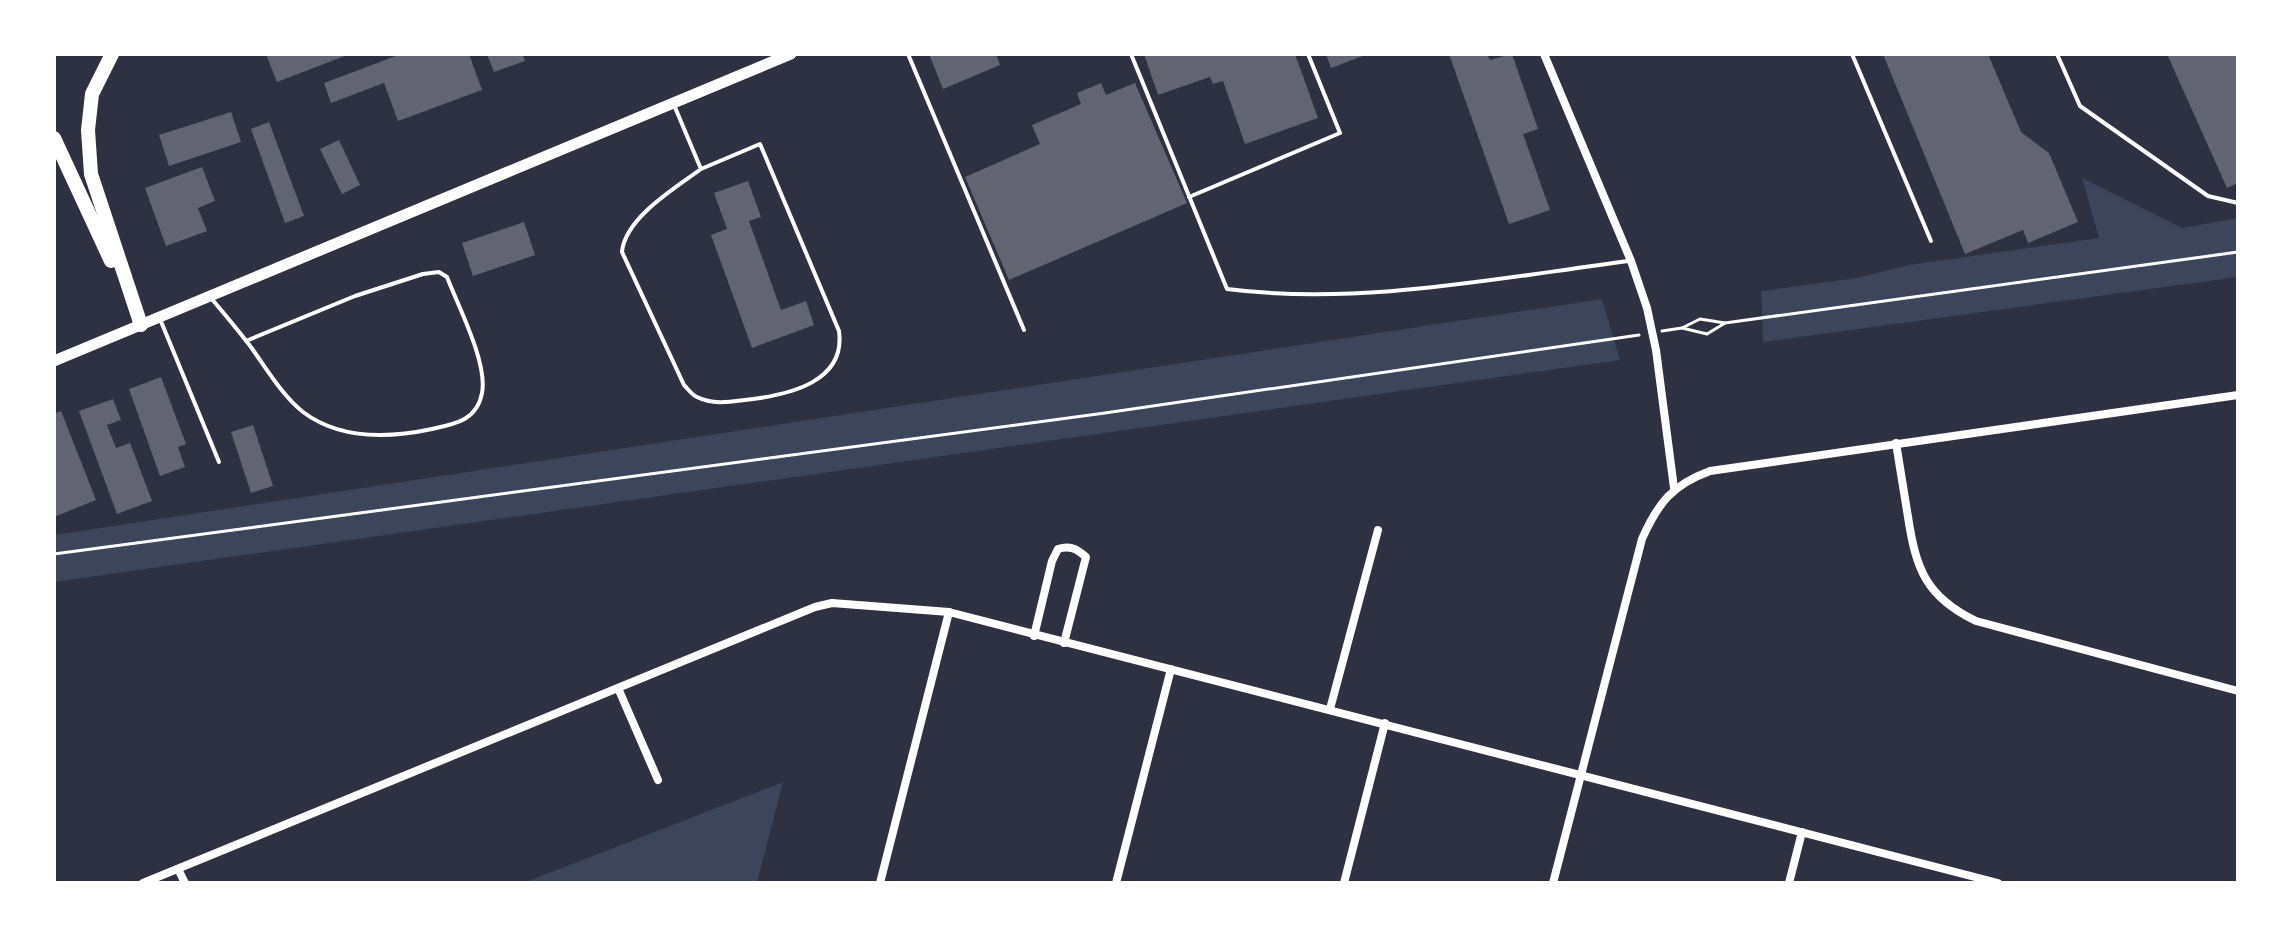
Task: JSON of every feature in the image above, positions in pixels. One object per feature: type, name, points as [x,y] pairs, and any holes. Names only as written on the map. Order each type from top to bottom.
[{"type":"main road","points":[[112,54],[92,94],[88,130],[91,174],[141,325]]},
{"type":"main road","points":[[54,138],[141,325]]},
{"type":"street","points":[[54,361],[791,54]]},
{"type":"street","points":[[1544,54],[1631,261],[1647,308],[1656,350],[1674,488]]},
{"type":"street","points":[[1553,883],[1642,539],[1652,517],[1674,488],[1710,471],[2238,395]]},
{"type":"street","points":[[1896,443],[1913,553],[1928,584],[1958,612],[1976,621],[2238,691]]},
{"type":"street","points":[[1330,709],[1378,530]]},
{"type":"street","points":[[1034,636],[1052,561],[1058,549],[1066,546],[1086,557],[1064,643]]},
{"type":"street","points":[[143,883],[815,607],[832,603],[949,612],[1998,883]]},
{"type":"street","points":[[880,883],[949,612]]},
{"type":"street","points":[[1116,883],[1171,669]]},
{"type":"street","points":[[618,688],[658,780]]},
{"type":"street","points":[[1344,883],[1385,723]]},
{"type":"street","points":[[1789,883],[1802,832]]},
{"type":"street","points":[[178,869],[185,883]]},
{"type":"lane","points":[[908,54],[1024,330]]},
{"type":"lane","points":[[1131,54],[1227,289],[1263,294],[1314,295],[1386,291],[1631,261]]},
{"type":"lane","points":[[1189,197],[1340,133],[1308,54]]},
{"type":"lane","points":[[1852,54],[1931,241]]},
{"type":"lane","points":[[2057,54],[2080,106],[2208,196],[2238,203]]},
{"type":"lane","points":[[673,103],[701,169]]},
{"type":"lane","points":[[760,144],[839,331],[841,347],[833,363],[821,376],[784,395],[721,403],[695,397],[684,385],[622,252],[623,241],[633,224],[701,169],[760,144]]},
{"type":"lane","points":[[210,296],[294,404],[305,414],[325,424],[362,434],[395,436],[465,421],[476,410],[483,391],[479,363],[447,277],[439,272],[423,274],[355,296],[246,341]]},
{"type":"lane","points":[[159,317],[219,462]]},
{"type":"path","points":[[1663,331],[1682,328],[1700,319],[1725,323],[2238,252]]},
{"type":"path","points":[[1682,328],[1707,334],[1725,323]]},
{"type":"path","points":[[54,554],[1089,415],[1640,334]]},
{"type":"shaded area","points":[[2082,178],[2182,228],[2238,218],[2238,277],[1763,342],[1761,291],[1856,278],[1909,265],[2099,238]]},
{"type":"shaded area","points":[[1602,299],[1620,360],[54,582],[54,535]]},
{"type":"shaded area","points":[[783,782],[757,883],[523,883]]},
{"type":"building","points":[[266,54],[350,54],[277,82]]},
{"type":"building","points":[[401,54],[469,54],[482,90],[398,121],[384,83],[331,103],[324,83]]},
{"type":"building","points":[[487,54],[522,54],[525,61],[494,72]]},
{"type":"building","points":[[929,54],[996,54],[1000,65],[943,89]]},
{"type":"building","points":[[1144,54],[1295,54],[1318,118],[1245,144],[1223,81],[1213,84],[1210,77],[1158,95]]},
{"type":"building","points":[[1326,54],[1368,54],[1331,68]]},
{"type":"building","points":[[1449,54],[1487,54],[1490,60],[1512,54],[1538,129],[1523,134],[1550,210],[1509,224]]},
{"type":"building","points":[[1883,54],[1988,54],[2021,132],[2049,153],[2078,222],[2028,243],[2023,230],[1965,254]]},
{"type":"building","points":[[2167,54],[2238,54],[2238,183],[2227,188]]},
{"type":"building","points":[[1101,83],[1106,95],[1135,83],[1187,203],[1009,280],[965,177],[1040,144],[1032,125],[1081,104],[1077,93]]},
{"type":"building","points":[[231,112],[241,142],[169,166],[159,135]]},
{"type":"building","points":[[269,122],[304,216],[285,223],[251,129]]},
{"type":"building","points":[[339,140],[360,185],[342,194],[320,149]]},
{"type":"building","points":[[202,167],[215,201],[198,208],[207,231],[166,246],[145,188]]},
{"type":"building","points":[[748,181],[761,217],[749,221],[781,310],[806,301],[814,325],[752,348],[711,235],[727,229],[714,193]]},
{"type":"building","points":[[524,222],[535,255],[473,276],[462,243]]},
{"type":"building","points":[[161,377],[186,444],[178,447],[185,467],[160,476],[129,389]]},
{"type":"building","points":[[113,399],[121,420],[107,425],[116,448],[130,443],[152,501],[117,514],[79,411]]},
{"type":"building","points":[[61,411],[96,500],[54,517],[54,414]]},
{"type":"building","points":[[253,425],[273,486],[251,493],[231,432]]}]
